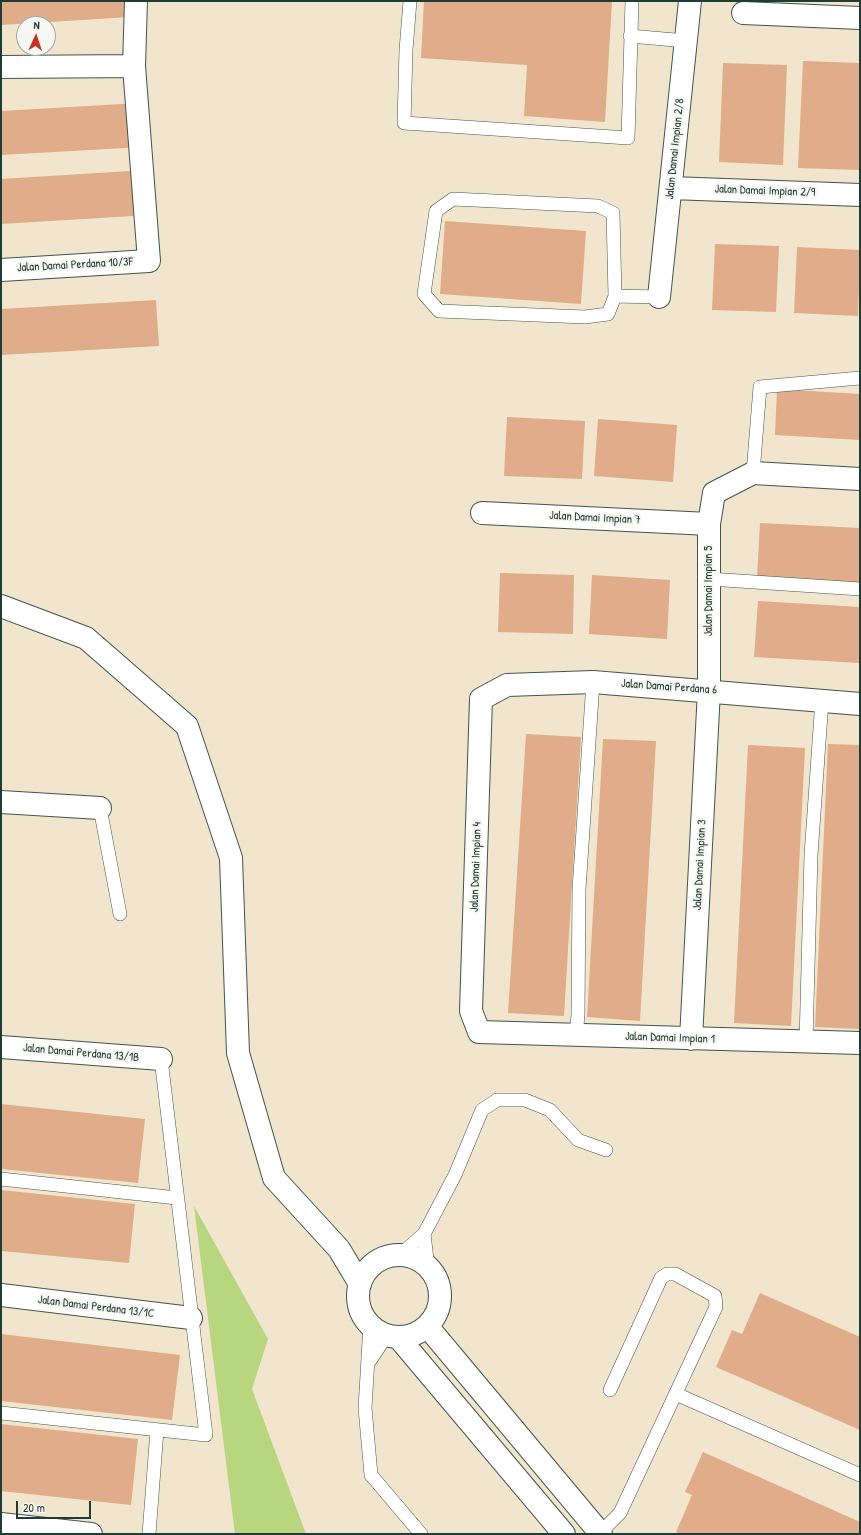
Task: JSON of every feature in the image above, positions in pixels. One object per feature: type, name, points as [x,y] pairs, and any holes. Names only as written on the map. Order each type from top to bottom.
[{"type":"street","points":[[1,67],[134,66],[136,1]]},
{"type":"street","name":"Jalan Damai Impian 2/8","points":[[659,297],[690,1]]},
{"type":"street","points":[[743,13],[860,18]]},
{"type":"street","name":"Jalan Damai Perdana 10/3F","points":[[1,270],[149,261],[134,66]]},
{"type":"street","name":"Jalan Damai Impian 2/9","points":[[670,188],[860,195]]},
{"type":"street","points":[[753,473],[860,479]]},
{"type":"street","name":"Jalan Damai Impian 5","points":[[709,690],[709,524],[714,493],[753,473]]},
{"type":"street","name":"Jalan Damai Impian 7","points":[[482,513],[709,524]]},
{"type":"street","points":[[1,606],[86,638],[187,726],[231,858],[238,1053],[274,1178],[339,1248],[360,1284]]},
{"type":"street","name":"Jalan Damai Perdana 6","points":[[481,699],[507,685],[593,682],[709,690],[860,704]]},
{"type":"street","name":"Jalan Damai Impian 3","points":[[691,1039],[709,690]]},
{"type":"street","name":"Jalan Damai Impian 4","points":[[480,1032],[471,1011],[481,699]]},
{"type":"street","points":[[1,802],[100,808]]},
{"type":"street","name":"Jalan Damai Impian 1","points":[[480,1032],[860,1043]]},
{"type":"street","name":"Jalan Damai Perdana 13/1B","points":[[1,1047],[161,1059]]},
{"type":"street","points":[[339,1248],[419,1261],[428,1268],[436,1278],[440,1290],[439,1303],[435,1316],[427,1326],[409,1336],[385,1333]]},
{"type":"street","points":[[391,1257],[373,1265],[365,1274],[360,1284],[358,1295],[359,1306],[363,1316],[385,1333],[564,1534]]},
{"type":"street","name":"Jalan Damai Perdana 13/1C","points":[[1,1295],[191,1318]]},
{"type":"street","points":[[427,1326],[600,1534]]},
{"type":"street","points":[[1,1524],[91,1534]]},
{"type":"lane","points":[[410,1],[406,50],[404,123],[628,138],[632,1]]},
{"type":"lane","points":[[630,36],[686,41]]},
{"type":"lane","points":[[453,199],[598,206],[603,208],[613,213],[615,296],[608,314],[585,317],[439,311],[424,294],[436,211],[453,199]]},
{"type":"lane","points":[[615,296],[659,297]]},
{"type":"lane","points":[[753,473],[760,387],[860,378]]},
{"type":"lane","points":[[709,579],[860,589]]},
{"type":"lane","points":[[576,1035],[578,1015],[579,889],[593,682]]},
{"type":"lane","points":[[806,1042],[811,855],[822,700]]},
{"type":"lane","points":[[100,808],[120,914]]},
{"type":"lane","points":[[1,1413],[206,1435],[161,1059]]},
{"type":"lane","points":[[391,1257],[424,1234],[455,1175],[482,1110],[497,1100],[525,1100],[550,1110],[578,1140],[606,1150]]},
{"type":"lane","points":[[1,1179],[177,1198]]},
{"type":"lane","points":[[424,1234],[428,1268]]},
{"type":"lane","points":[[600,1534],[620,1513],[716,1307],[715,1296],[675,1274],[667,1274],[662,1278],[610,1390]]},
{"type":"lane","points":[[385,1333],[369,1362],[365,1408],[371,1475],[421,1534]]},
{"type":"lane","points":[[369,1362],[385,1333]]},
{"type":"lane","points":[[676,1394],[860,1475]]},
{"type":"lane","points":[[149,1534],[157,1430]]},
{"type":"green space","points":[[194,1206],[268,1339],[252,1389],[306,1534],[235,1534]]},
{"type":"building","points":[[1,1],[129,1],[130,17],[56,22],[56,16],[16,16],[16,24],[1,25]]},
{"type":"building","points":[[424,1],[612,1],[605,122],[524,116],[527,65],[421,58]]},
{"type":"building","points":[[803,61],[860,63],[860,170],[798,168]]},
{"type":"building","points":[[723,63],[787,65],[783,165],[719,162]]},
{"type":"building","points":[[140,103],[143,147],[1,155],[1,111]]},
{"type":"building","points":[[146,170],[149,215],[1,224],[1,179]]},
{"type":"building","points":[[445,221],[586,231],[581,304],[440,294]]},
{"type":"building","points":[[715,244],[779,246],[776,312],[712,310]]},
{"type":"building","points":[[797,247],[860,250],[858,316],[794,313]]},
{"type":"building","points":[[156,300],[159,346],[1,355],[1,309]]},
{"type":"building","points":[[777,389],[860,394],[860,440],[775,435]]},
{"type":"building","points":[[507,417],[585,421],[582,479],[504,476]]},
{"type":"building","points":[[598,419],[677,425],[673,482],[594,476]]},
{"type":"building","points":[[760,523],[860,528],[860,583],[757,577]]},
{"type":"building","points":[[500,573],[574,575],[573,634],[498,632]]},
{"type":"building","points":[[592,575],[670,580],[667,639],[589,634]]},
{"type":"building","points":[[758,601],[860,607],[860,663],[754,657]]},
{"type":"building","points":[[526,734],[581,737],[564,1016],[508,1013]]},
{"type":"building","points":[[603,739],[656,741],[640,1021],[587,1017]]},
{"type":"building","points":[[828,744],[860,745],[860,1029],[815,1027]]},
{"type":"building","points":[[748,745],[805,748],[791,1026],[734,1023]]},
{"type":"building","points":[[1,1104],[145,1119],[138,1183],[1,1169]]},
{"type":"building","points":[[1,1190],[135,1204],[129,1263],[1,1251]]},
{"type":"building","points":[[760,1293],[860,1337],[860,1430],[716,1367],[732,1330],[742,1334]]},
{"type":"building","points":[[1,1334],[180,1355],[172,1420],[1,1401]]},
{"type":"building","points":[[1,1424],[138,1439],[131,1505],[1,1491]]},
{"type":"building","points":[[703,1452],[860,1522],[860,1534],[681,1534],[676,1532],[692,1495],[685,1492]]}]
